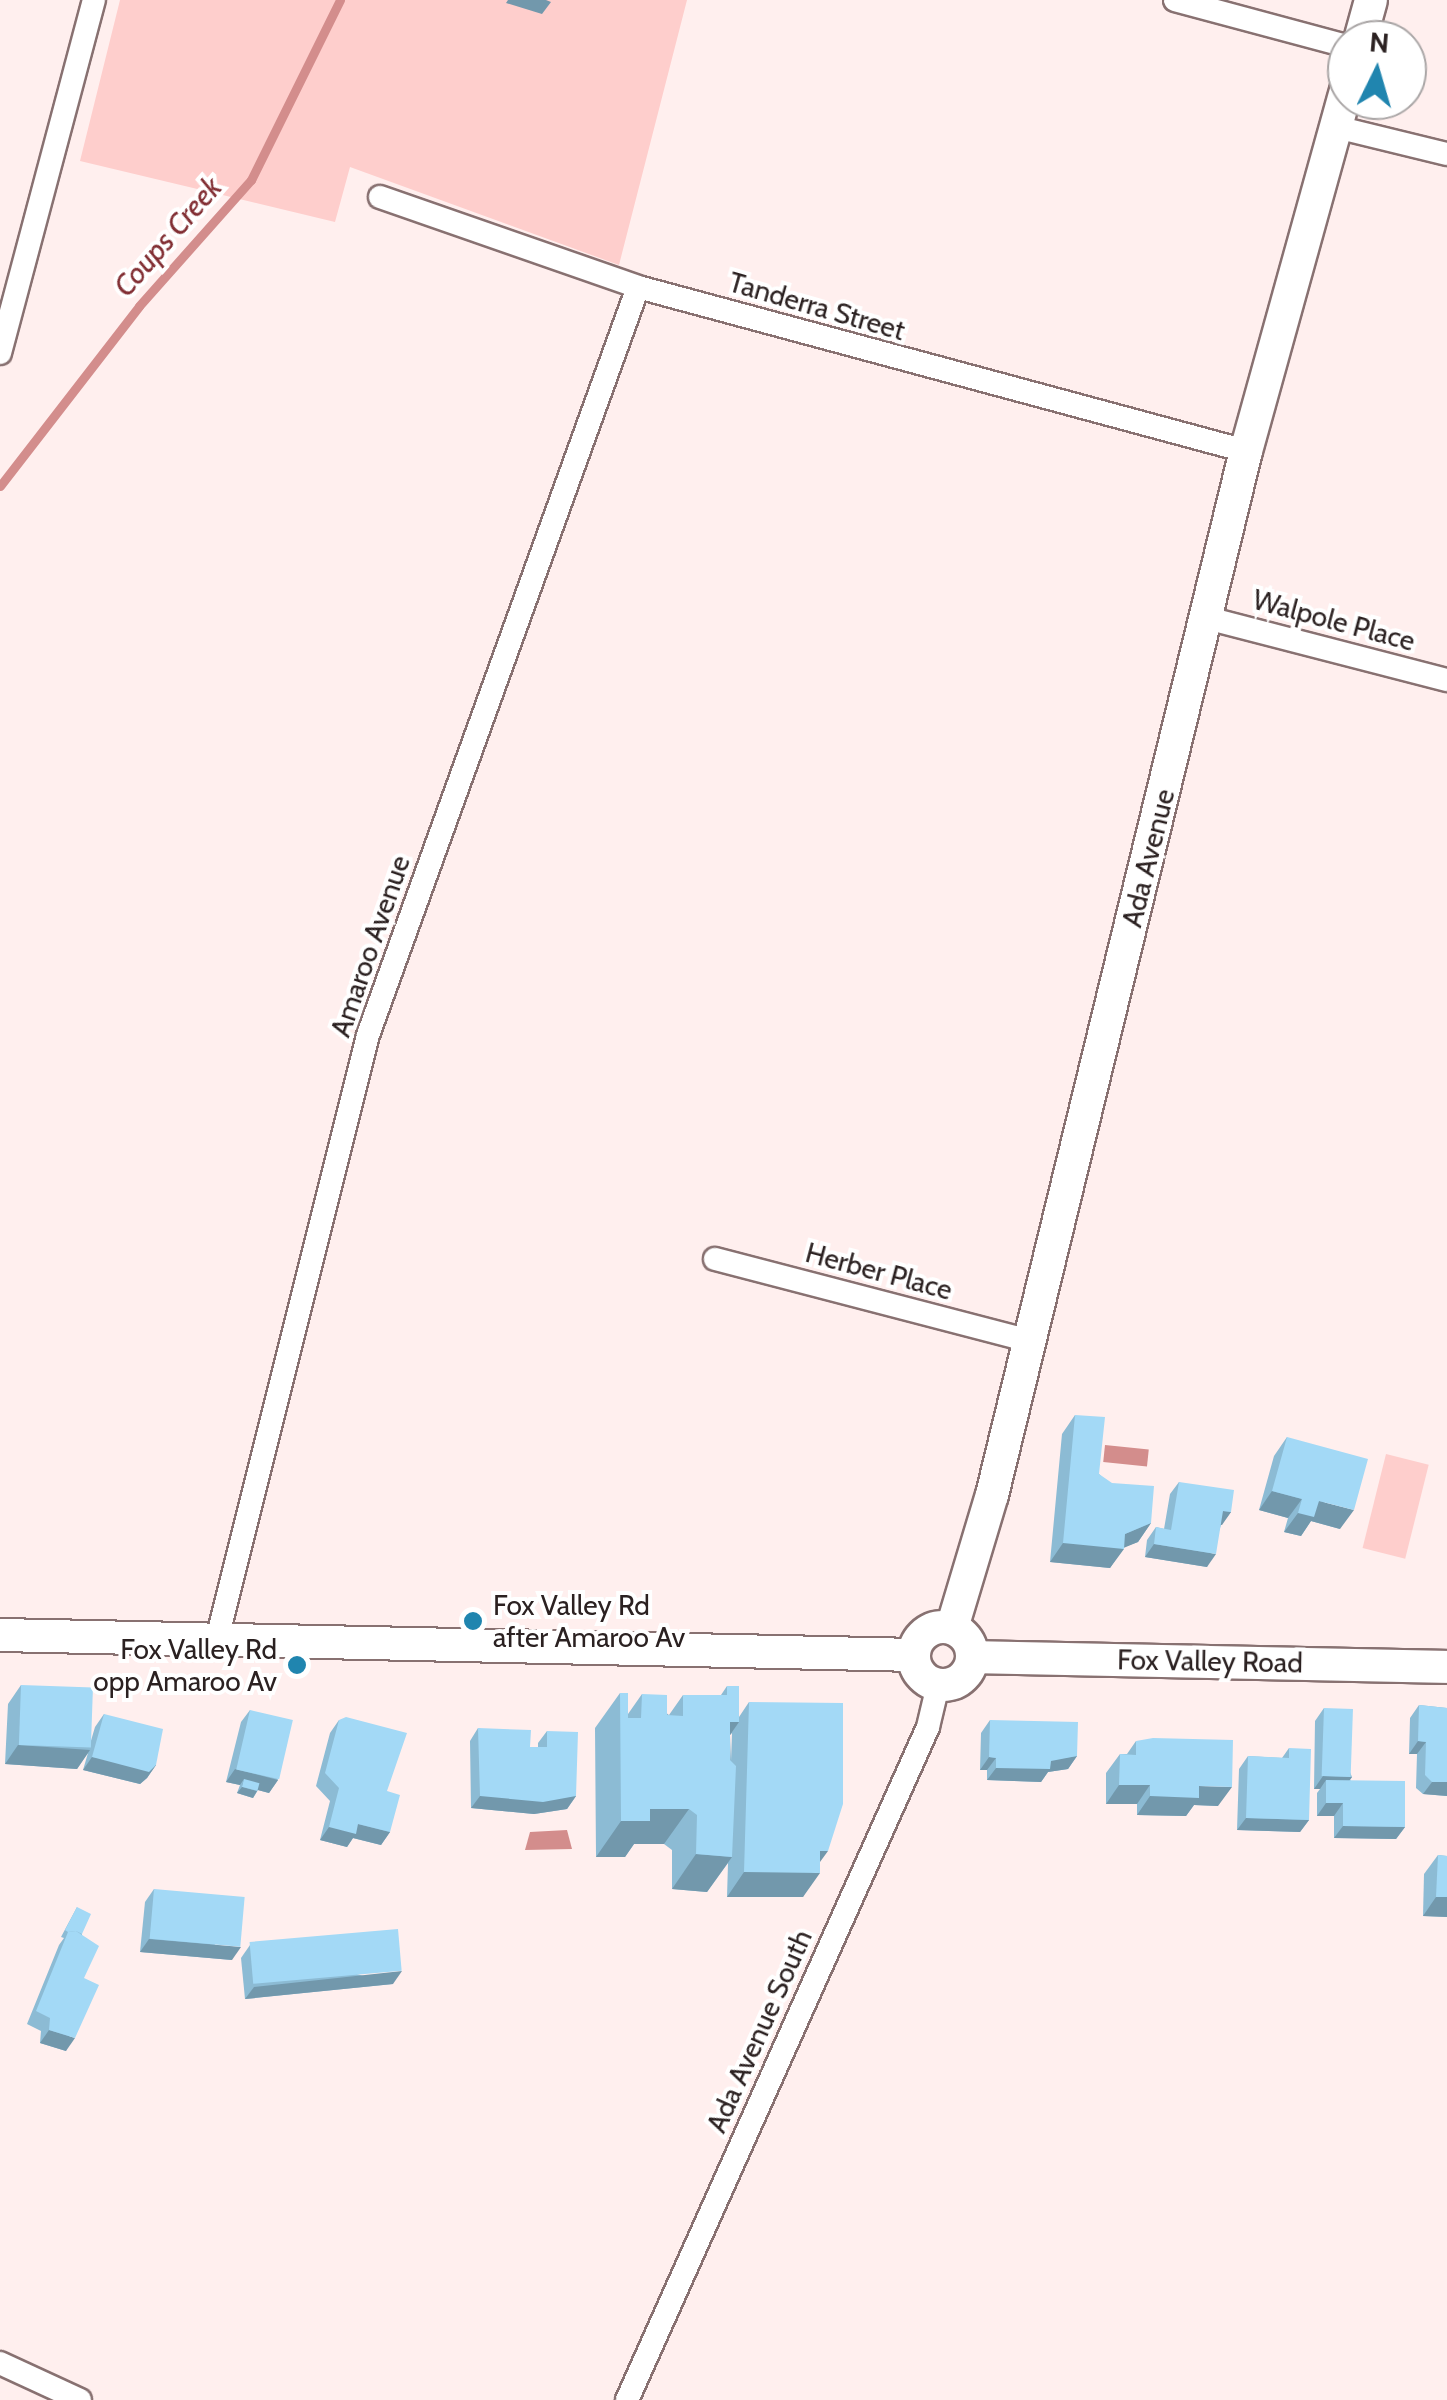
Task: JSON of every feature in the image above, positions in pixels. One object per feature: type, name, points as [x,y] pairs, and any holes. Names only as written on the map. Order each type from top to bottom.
[{"type":"street","points":[[0,353],[94,0]]},
{"type":"street","points":[[1175,0],[1327,41]]},
{"type":"street","name":"Ada Avenue","points":[[952,1628],[1029,1342],[1246,451],[1338,120]]},
{"type":"street","points":[[1336,127],[1447,154]]},
{"type":"street","name":"Tanderra Street","points":[[380,197],[638,288],[1246,451]]},
{"type":"street","name":"Amaroo Avenue","points":[[216,1642],[368,1035],[638,288]]},
{"type":"street","name":"Walpole Place","points":[[1207,618],[1447,680]]},
{"type":"street","name":"Herber Place","points":[[714,1260],[1029,1342]]},
{"type":"street","points":[[952,1628],[968,1639],[973,1658],[962,1679],[938,1685],[920,1674],[914,1654],[926,1632],[952,1628]]},
{"type":"street","points":[[0,1635],[914,1654]]},
{"type":"street","name":"Fox Valley Road","points":[[973,1658],[1447,1667]]},
{"type":"street","name":"Ada Avenue South","points":[[627,2400],[928,1727],[938,1685]]},
{"type":"street","points":[[0,2364],[80,2400]]},
{"type":"shaded area","points":[[120,0],[687,0],[619,265],[350,167],[335,222],[80,161]]},
{"type":"shaded area","points":[[1105,1445],[1149,1450],[1147,1467],[1103,1462]]},
{"type":"shaded area","points":[[1386,1454],[1429,1465],[1405,1559],[1363,1548]]},
{"type":"shaded area","points":[[567,1830],[572,1849],[525,1850],[530,1832]]},
{"type":"building","points":[[1075,1415],[1105,1417],[1099,1474],[1112,1483],[1154,1486],[1151,1523],[1125,1534],[1124,1549],[1063,1543]]},
{"type":"building","points":[[1287,1437],[1368,1459],[1354,1510],[1319,1501],[1314,1517],[1298,1513],[1302,1499],[1272,1491]]},
{"type":"building","points":[[1179,1482],[1234,1490],[1231,1512],[1223,1511],[1216,1554],[1154,1544],[1156,1527],[1171,1530]]},
{"type":"building","points":[[21,1685],[93,1688],[91,1747],[19,1745]]},
{"type":"building","points":[[727,1686],[739,1686],[739,1722],[730,1722],[730,1760],[736,1766],[732,1857],[696,1854],[697,1815],[689,1809],[650,1809],[650,1821],[621,1821],[620,1693],[628,1693],[628,1718],[641,1718],[642,1694],[667,1695],[667,1715],[683,1716],[683,1695],[727,1695]]},
{"type":"building","points":[[749,1702],[843,1703],[843,1804],[828,1851],[820,1851],[820,1873],[744,1872]]},
{"type":"building","points":[[1419,1705],[1447,1708],[1447,1782],[1432,1782],[1425,1775],[1426,1742],[1418,1741]]},
{"type":"building","points":[[1324,1708],[1353,1709],[1351,1777],[1322,1776]]},
{"type":"building","points":[[250,1710],[293,1720],[279,1779],[236,1769]]},
{"type":"building","points":[[104,1714],[163,1729],[156,1765],[149,1772],[92,1757]]},
{"type":"building","points":[[346,1717],[407,1733],[387,1791],[400,1795],[390,1832],[358,1824],[356,1834],[329,1827],[339,1788],[325,1773],[339,1720]]},
{"type":"building","points":[[990,1720],[1078,1722],[1077,1756],[1051,1761],[1050,1769],[996,1768],[996,1758],[989,1757]]},
{"type":"building","points":[[478,1728],[531,1730],[530,1747],[547,1747],[547,1731],[578,1732],[576,1796],[543,1802],[480,1796]]},
{"type":"building","points":[[1233,1740],[1232,1787],[1199,1786],[1199,1798],[1150,1796],[1150,1785],[1119,1785],[1120,1754],[1136,1755],[1136,1741]]},
{"type":"building","points":[[1289,1748],[1311,1749],[1309,1820],[1246,1818],[1248,1756],[1289,1758]]},
{"type":"building","points":[[244,1779],[259,1783],[257,1791],[242,1787]]},
{"type":"building","points":[[1326,1780],[1405,1781],[1405,1827],[1343,1826],[1343,1803],[1326,1803]]},
{"type":"building","points":[[1438,1855],[1447,1856],[1447,1897],[1436,1897]]},
{"type":"building","points":[[154,1889],[245,1897],[240,1947],[150,1939]]},
{"type":"building","points":[[77,1907],[91,1914],[82,1934],[65,1930]]},
{"type":"building","points":[[398,1929],[402,1971],[253,1984],[250,1942]]},
{"type":"building","points":[[76,1931],[99,1946],[84,1978],[99,1985],[75,2038],[49,2030],[50,2018],[36,2011],[68,1932]]},
{"type":"waterway","name":"Coups Creek","points":[[0,486],[139,306],[251,180],[340,0]]},
{"type":"place","name":"Fox Valley Rd after Amaroo Av","points":[[473,1621]]},
{"type":"place","name":"Fox Valley Rd opp Amaroo Av","points":[[297,1665]]}]
